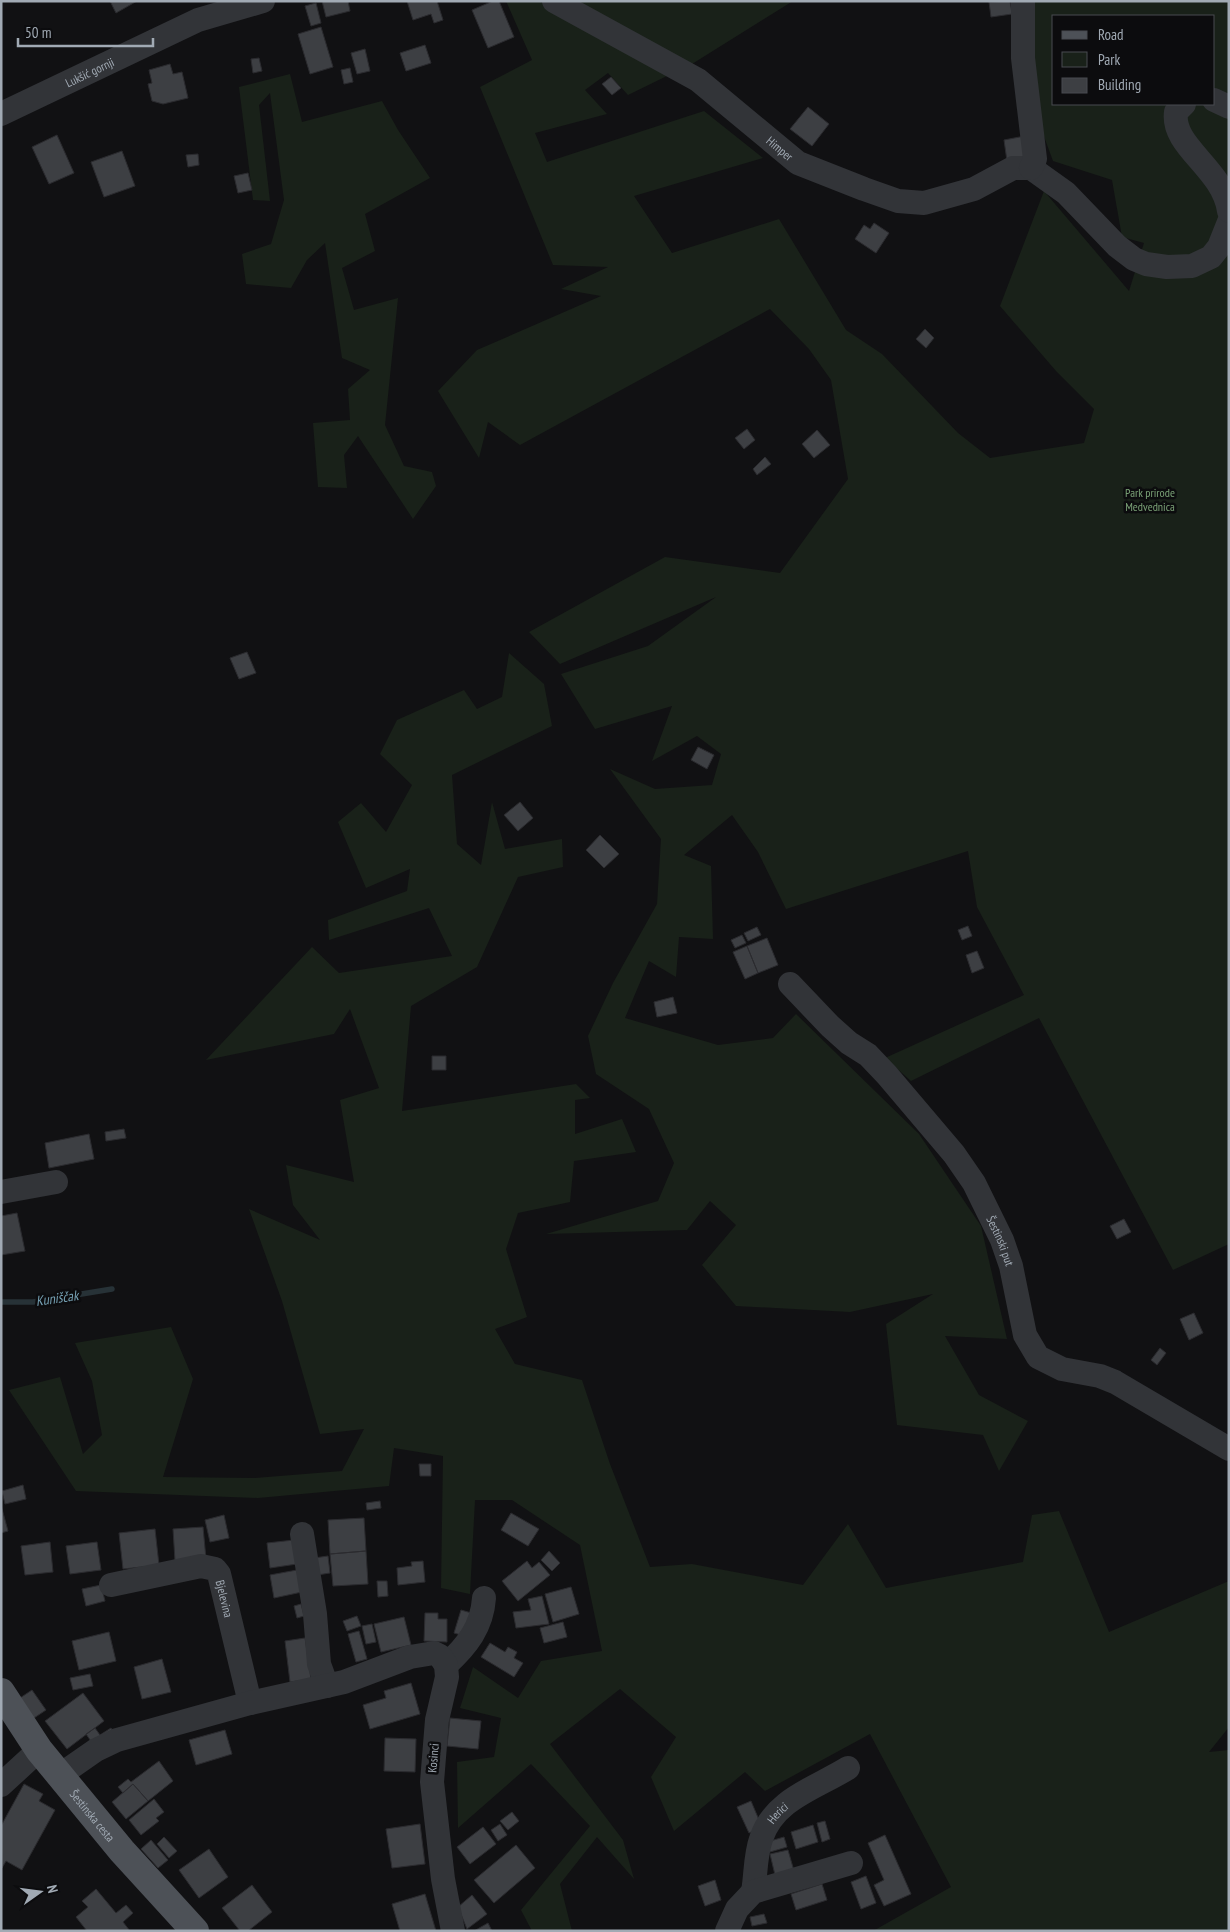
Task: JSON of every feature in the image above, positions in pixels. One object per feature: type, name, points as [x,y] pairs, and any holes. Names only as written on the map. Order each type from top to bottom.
[{"type":"main road","name":"Šestinska cesta","points":[[1,1692],[39,1750],[122,1851],[195,1931]]},
{"type":"street","name":"Lukšić gornji","points":[[1,114],[198,20],[263,1]]},
{"type":"street","name":"Himper","points":[[554,1],[698,80],[798,163],[864,189],[898,200],[924,203],[974,188],[1013,168],[1031,168]]},
{"type":"street","points":[[1023,1],[1023,58],[1035,159],[1031,168],[1066,193],[1117,246],[1134,259],[1146,264],[1181,268],[1201,264],[1219,248],[1229,222]]},
{"type":"street","points":[[1215,100],[1229,107]]},
{"type":"street","points":[[1183,105],[1176,112],[1176,129],[1187,145],[1217,179],[1223,190],[1229,211]]},
{"type":"street","name":"Šestinski put","points":[[790,984],[836,1032],[868,1055],[888,1075],[954,1154],[974,1183],[1002,1240],[1010,1266],[1025,1334],[1038,1357],[1062,1369],[1100,1376],[1115,1382],[1229,1450]]},
{"type":"street","points":[[1,1192],[56,1182]]},
{"type":"street","points":[[302,1534],[315,1614],[319,1664],[327,1686]]},
{"type":"street","name":"Bjelevina","points":[[111,1585],[202,1566],[215,1569],[219,1574],[250,1703]]},
{"type":"street","points":[[60,1775],[96,1750],[117,1740],[250,1703],[327,1686],[424,1653],[434,1653],[440,1656],[446,1664],[460,1652],[476,1630],[481,1619],[484,1598]]},
{"type":"street","name":"Kosinci","points":[[446,1664],[446,1677],[436,1729],[432,1782],[443,1878],[453,1931]]},
{"type":"street","points":[[1,1785],[39,1750]]},
{"type":"street","name":"Herici","points":[[754,1892],[761,1838],[770,1821],[791,1799],[848,1768]]},
{"type":"street","points":[[727,1931],[737,1909],[754,1892],[850,1862]]},
{"type":"green space","name":"Park prirode Medvednica","points":[[506,1],[539,1],[671,74],[628,95],[608,73],[585,90],[607,114],[535,133],[547,162],[704,111],[763,158],[634,196],[672,253],[779,219],[846,330],[882,354],[958,433],[990,458],[1084,443],[1094,409],[1056,371],[1000,306],[1044,191],[1129,291],[1144,243],[1122,237],[1112,180],[1053,161],[1035,112],[1029,1],[1229,1],[1229,1244],[1173,1270],[1039,1018],[911,1081],[885,1058],[1024,995],[977,907],[968,851],[786,909],[758,852],[732,815],[684,855],[711,866],[713,939],[679,937],[676,977],[649,961],[625,1018],[718,1045],[773,1038],[796,1014],[919,1134],[981,1226],[1007,1339],[945,1336],[979,1395],[1028,1421],[999,1471],[983,1435],[897,1425],[886,1324],[933,1294],[850,1312],[736,1306],[702,1265],[736,1225],[710,1201],[687,1230],[546,1234],[658,1201],[674,1163],[649,1109],[596,1074],[588,1036],[613,983],[657,904],[661,839],[610,769],[655,789],[712,785],[721,754],[697,736],[652,761],[672,706],[595,729],[561,674],[648,646],[716,597],[560,664],[529,632],[665,557],[780,573],[848,479],[831,380],[809,349],[770,309],[520,445],[488,422],[479,458],[438,391],[477,350],[601,296],[561,289],[608,267],[553,265],[480,87],[532,60]]},
{"type":"green space","points":[[570,1],[793,1],[684,69]]},
{"type":"green space","points":[[290,74],[302,122],[382,101],[398,130],[430,178],[365,214],[375,251],[342,268],[354,310],[398,298],[385,425],[404,466],[432,472],[436,486],[413,519],[358,436],[344,455],[347,488],[318,487],[313,423],[350,420],[348,389],[370,370],[342,358],[325,243],[307,260],[291,288],[246,284],[242,254],[271,244],[284,200],[270,93],[259,105],[270,201],[253,200],[239,87]]},
{"type":"green space","points":[[509,653],[544,684],[552,726],[452,775],[457,844],[481,865],[492,802],[505,849],[562,839],[563,867],[518,877],[477,967],[411,1006],[402,1111],[576,1084],[590,1098],[575,1100],[575,1134],[622,1119],[636,1152],[574,1161],[570,1202],[518,1213],[506,1249],[527,1317],[495,1329],[515,1364],[582,1380],[610,1464],[650,1567],[692,1564],[803,1585],[848,1524],[886,1588],[1023,1562],[1032,1515],[1059,1511],[1109,1632],[1229,1581],[1229,1727],[1209,1752],[1229,1750],[1229,1931],[873,1931],[951,1887],[870,1734],[765,1791],[745,1772],[674,1831],[651,1777],[676,1737],[620,1689],[550,1744],[623,1840],[634,1879],[597,1837],[560,1884],[572,1931],[532,1931],[521,1910],[590,1826],[531,1764],[458,1828],[457,1762],[494,1757],[501,1718],[460,1708],[473,1667],[518,1698],[541,1661],[602,1651],[580,1545],[512,1500],[475,1500],[470,1594],[441,1588],[443,1456],[394,1448],[389,1486],[258,1498],[76,1491],[9,1390],[60,1377],[83,1454],[102,1435],[92,1381],[75,1343],[171,1327],[193,1379],[163,1477],[255,1478],[342,1471],[364,1429],[320,1434],[282,1301],[249,1209],[320,1240],[293,1205],[286,1165],[354,1182],[340,1100],[379,1088],[350,1009],[334,1034],[206,1060],[312,947],[339,973],[452,956],[429,908],[329,940],[328,920],[407,891],[410,869],[366,888],[338,822],[361,803],[386,832],[412,785],[380,754],[397,720],[464,690],[477,709],[502,697]]},
{"type":"building","points":[[110,1],[137,1],[116,13]]},
{"type":"building","points":[[322,1],[348,1],[350,11],[326,17]]},
{"type":"building","points":[[407,1],[437,1],[443,20],[434,23],[431,14],[413,20]]},
{"type":"building","points":[[493,1],[499,1],[514,37],[488,48],[472,10]]},
{"type":"building","points":[[1010,1],[1012,14],[991,17],[989,2]]},
{"type":"building","points":[[316,3],[321,23],[311,26],[305,6]]},
{"type":"building","points":[[321,27],[333,67],[310,74],[298,34]]},
{"type":"building","points":[[425,45],[431,63],[406,71],[400,53]]},
{"type":"building","points":[[365,49],[370,71],[357,74],[351,53]]},
{"type":"building","points":[[259,58],[262,71],[253,73],[251,59]]},
{"type":"building","points":[[170,64],[173,74],[182,72],[188,98],[163,104],[152,101],[148,84],[152,83],[149,70]]},
{"type":"building","points":[[350,68],[353,82],[344,84],[341,70]]},
{"type":"building","points":[[611,77],[621,88],[612,95],[602,84]]},
{"type":"building","points":[[808,107],[829,124],[812,146],[790,129]]},
{"type":"building","points":[[57,135],[74,173],[49,184],[32,147]]},
{"type":"building","points":[[1030,135],[1033,157],[1007,161],[1004,140]]},
{"type":"building","points":[[122,151],[135,186],[104,197],[91,162]]},
{"type":"building","points":[[198,154],[199,165],[188,167],[186,155]]},
{"type":"building","points":[[248,173],[252,190],[238,193],[234,176]]},
{"type":"building","points":[[874,223],[889,233],[876,253],[855,239],[864,225],[870,229]]},
{"type":"building","points":[[925,329],[934,338],[926,348],[916,339]]},
{"type":"building","points":[[747,429],[755,440],[744,449],[735,438]]},
{"type":"building","points":[[817,430],[830,445],[814,458],[802,444]]},
{"type":"building","points":[[765,457],[771,464],[757,475],[753,469]]},
{"type":"building","points":[[247,652],[256,673],[239,679],[230,658]]},
{"type":"building","points":[[698,747],[714,755],[707,769],[691,760]]},
{"type":"building","points":[[520,802],[533,818],[518,831],[504,815]]},
{"type":"building","points":[[600,835],[619,854],[604,868],[586,850]]},
{"type":"building","points":[[968,926],[972,936],[962,940],[958,930]]},
{"type":"building","points":[[757,927],[761,935],[748,941],[744,933]]},
{"type":"building","points":[[742,935],[746,943],[735,948],[731,940]]},
{"type":"building","points":[[767,938],[778,965],[758,973],[747,946]]},
{"type":"building","points":[[747,946],[758,973],[745,979],[733,952]]},
{"type":"building","points":[[977,951],[984,968],[972,973],[966,955]]},
{"type":"building","points":[[673,997],[677,1013],[657,1017],[654,1002]]},
{"type":"building","points":[[432,1056],[446,1056],[446,1070],[432,1070]]},
{"type":"building","points":[[124,1129],[126,1138],[106,1141],[105,1132]]},
{"type":"building","points":[[89,1134],[94,1159],[49,1168],[45,1143]]},
{"type":"building","points":[[17,1213],[25,1251],[1,1255],[1,1216]]},
{"type":"building","points":[[1124,1219],[1131,1232],[1117,1239],[1110,1226]]},
{"type":"building","points":[[1194,1313],[1203,1333],[1189,1340],[1180,1319]]},
{"type":"building","points":[[1160,1348],[1166,1353],[1157,1365],[1151,1360]]},
{"type":"building","points":[[419,1464],[431,1464],[431,1476],[420,1476]]},
{"type":"building","points":[[23,1485],[26,1499],[5,1504],[2,1491]]},
{"type":"building","points":[[380,1501],[381,1508],[367,1510],[366,1503]]},
{"type":"building","points":[[1,1505],[8,1531],[1,1533]]},
{"type":"building","points":[[511,1513],[539,1529],[528,1546],[501,1530]]},
{"type":"building","points":[[224,1515],[229,1538],[210,1542],[205,1520]]},
{"type":"building","points":[[364,1518],[366,1551],[330,1554],[328,1520]]},
{"type":"building","points":[[203,1527],[206,1559],[175,1561],[173,1529]]},
{"type":"building","points":[[155,1529],[159,1565],[123,1569],[119,1533]]},
{"type":"building","points":[[294,1540],[297,1564],[270,1568],[267,1543]]},
{"type":"building","points":[[50,1542],[53,1572],[25,1575],[21,1546]]},
{"type":"building","points":[[97,1542],[101,1570],[70,1574],[66,1546]]},
{"type":"building","points":[[366,1551],[368,1584],[333,1586],[330,1554]]},
{"type":"building","points":[[549,1551],[560,1563],[552,1571],[541,1560]]},
{"type":"building","points":[[328,1556],[330,1573],[317,1575],[314,1558]]},
{"type":"building","points":[[423,1561],[425,1582],[398,1585],[397,1568],[412,1566],[411,1562]]},
{"type":"building","points":[[527,1561],[532,1568],[539,1562],[550,1575],[518,1601],[502,1581]]},
{"type":"building","points":[[297,1570],[302,1592],[274,1598],[270,1575]]},
{"type":"building","points":[[377,1581],[387,1581],[388,1596],[378,1597]]},
{"type":"building","points":[[101,1585],[105,1601],[86,1606],[82,1589]]},
{"type":"building","points":[[571,1587],[579,1614],[553,1622],[545,1594]]},
{"type":"building","points":[[542,1596],[549,1624],[516,1628],[513,1612],[531,1610],[528,1599]]},
{"type":"building","points":[[301,1604],[304,1616],[297,1618],[294,1606]]},
{"type":"building","points":[[461,1610],[475,1614],[468,1637],[454,1633]]},
{"type":"building","points":[[425,1613],[438,1613],[438,1619],[447,1619],[447,1642],[424,1641]]},
{"type":"building","points":[[357,1616],[361,1626],[347,1631],[343,1621]]},
{"type":"building","points":[[404,1617],[411,1645],[381,1652],[374,1624]]},
{"type":"building","points":[[563,1622],[567,1637],[544,1643],[540,1628]]},
{"type":"building","points":[[372,1624],[376,1642],[366,1644],[362,1626]]},
{"type":"building","points":[[359,1631],[367,1659],[356,1662],[348,1634]]},
{"type":"building","points":[[109,1632],[116,1661],[79,1670],[72,1641]]},
{"type":"building","points":[[305,1638],[311,1679],[290,1682],[285,1641]]},
{"type":"building","points":[[490,1643],[505,1652],[508,1647],[517,1652],[514,1658],[523,1663],[514,1677],[481,1657]]},
{"type":"building","points":[[162,1659],[171,1692],[142,1699],[134,1667]]},
{"type":"building","points":[[90,1674],[93,1686],[73,1690],[70,1678]]},
{"type":"building","points":[[411,1683],[420,1714],[370,1729],[363,1705],[386,1698],[384,1691]]},
{"type":"building","points":[[32,1690],[46,1710],[31,1720],[17,1700]]},
{"type":"building","points":[[83,1693],[104,1721],[67,1749],[45,1721]]},
{"type":"building","points":[[450,1718],[481,1721],[478,1749],[447,1746]]},
{"type":"building","points":[[95,1728],[100,1735],[111,1728],[116,1736],[95,1747],[86,1734]]},
{"type":"building","points":[[225,1730],[232,1754],[196,1765],[189,1740]]},
{"type":"building","points":[[385,1738],[416,1739],[415,1772],[384,1771]]},
{"type":"building","points":[[159,1761],[173,1781],[148,1801],[133,1784],[123,1793],[118,1787],[128,1779],[131,1782]]},
{"type":"building","points":[[24,1784],[43,1794],[39,1801],[55,1810],[22,1870],[6,1861],[2,1868],[1,1826]]},
{"type":"building","points":[[133,1784],[148,1801],[126,1819],[112,1802]]},
{"type":"building","points":[[154,1799],[164,1812],[156,1818],[159,1821],[141,1835],[129,1820]]},
{"type":"building","points":[[751,1801],[762,1827],[749,1833],[737,1807]]},
{"type":"building","points":[[512,1812],[519,1821],[508,1830],[500,1821]]},
{"type":"building","points":[[825,1821],[830,1839],[822,1842],[817,1823]]},
{"type":"building","points":[[420,1824],[425,1864],[392,1868],[386,1829]]},
{"type":"building","points":[[500,1824],[507,1835],[498,1841],[491,1830]]},
{"type":"building","points":[[813,1825],[818,1842],[796,1849],[791,1832]]},
{"type":"building","points":[[483,1827],[496,1844],[470,1864],[457,1847]]},
{"type":"building","points":[[885,1835],[911,1894],[884,1906],[874,1885],[884,1880],[868,1843]]},
{"type":"building","points":[[164,1837],[177,1851],[169,1858],[157,1844]]},
{"type":"building","points":[[784,1837],[787,1847],[770,1852],[767,1842]]},
{"type":"building","points":[[151,1840],[168,1860],[158,1868],[141,1849]]},
{"type":"building","points":[[516,1845],[535,1868],[494,1903],[474,1880]]},
{"type":"building","points":[[209,1849],[228,1877],[199,1898],[179,1870]]},
{"type":"building","points":[[788,1850],[794,1871],[775,1875],[770,1854]]},
{"type":"building","points":[[866,1876],[876,1903],[861,1909],[851,1882]]},
{"type":"building","points":[[715,1880],[721,1900],[705,1906],[698,1886]]},
{"type":"building","points":[[822,1884],[827,1900],[796,1910],[791,1894]]},
{"type":"building","points":[[252,1885],[272,1912],[248,1931],[240,1931],[222,1908]]},
{"type":"building","points":[[96,1889],[116,1913],[126,1905],[133,1913],[123,1922],[130,1931],[87,1931],[76,1917],[88,1907],[82,1901]]},
{"type":"building","points":[[425,1894],[436,1931],[400,1931],[392,1904]]},
{"type":"building","points":[[472,1895],[487,1914],[467,1929],[458,1907]]},
{"type":"building","points":[[764,1914],[767,1923],[752,1926],[750,1917]]},
{"type":"building","points":[[488,1923],[492,1931],[474,1931]]},
{"type":"waterway","name":"Kuniščak","points":[[1,1302],[33,1302],[112,1289]]}]
